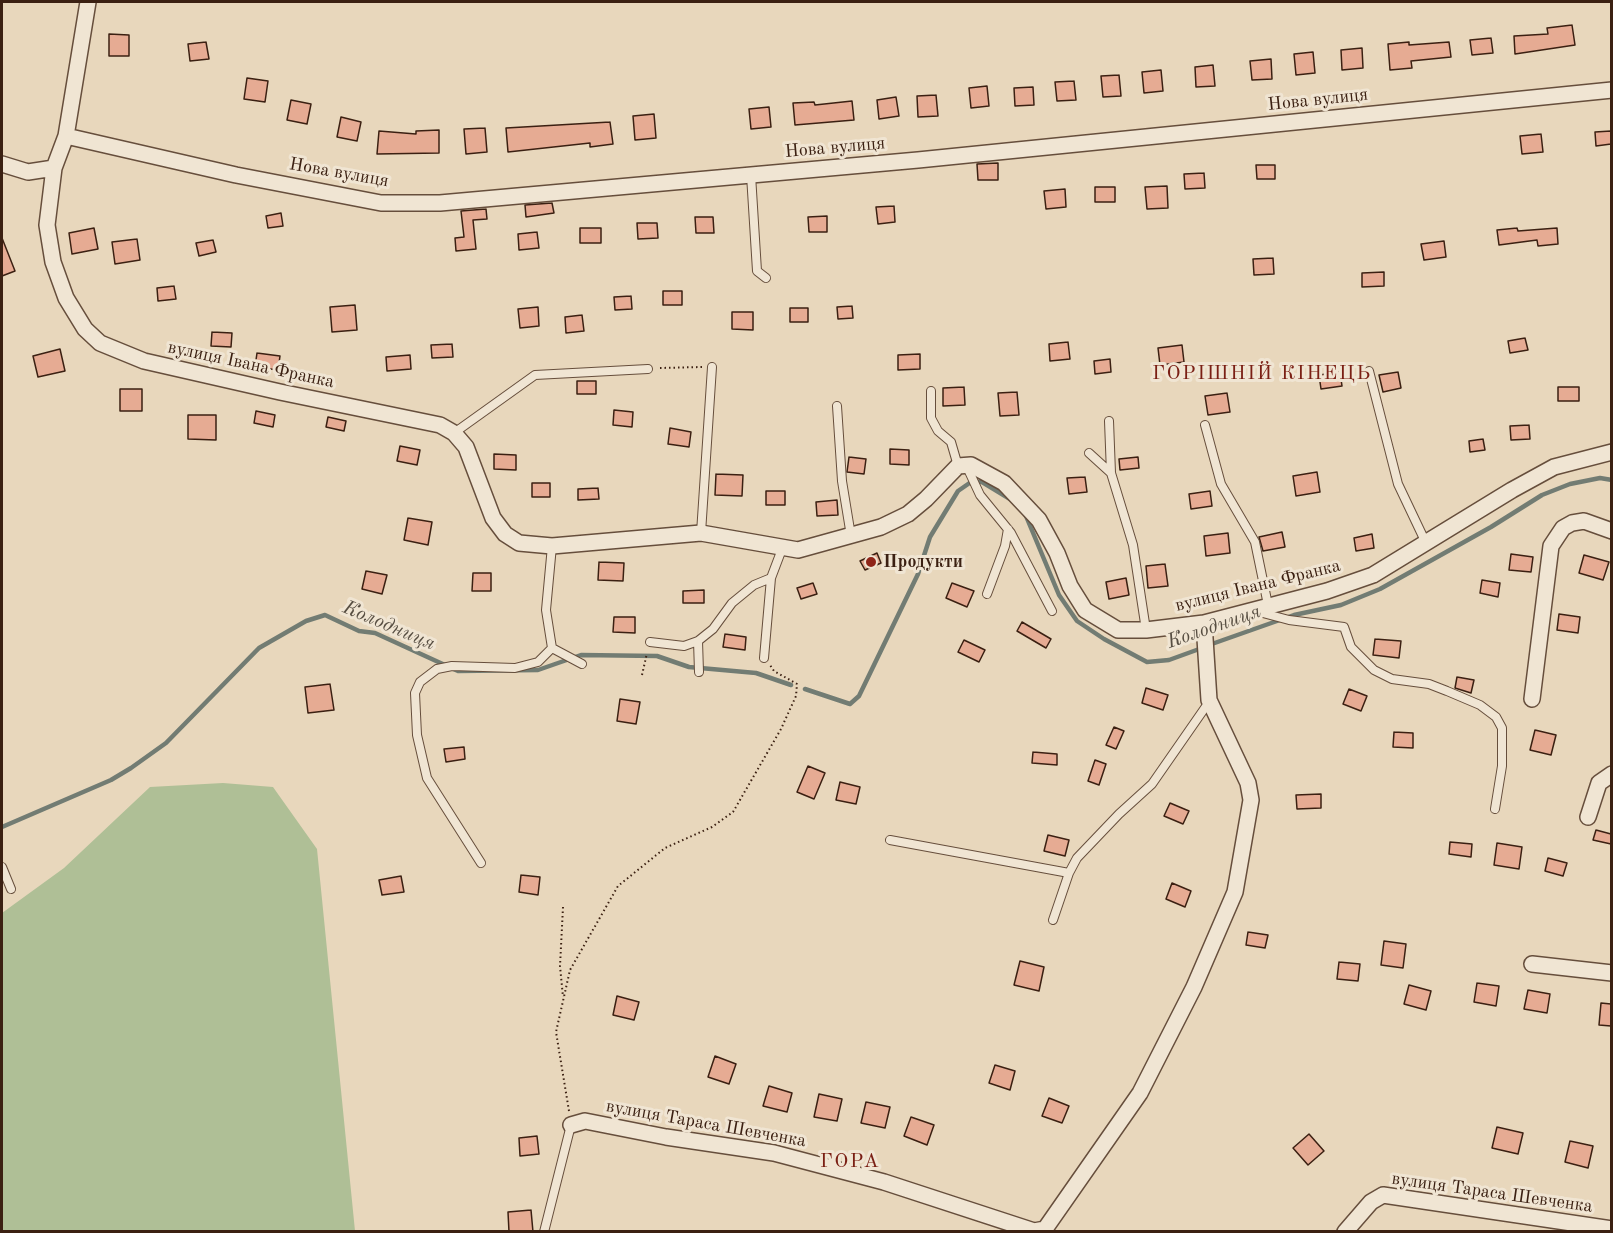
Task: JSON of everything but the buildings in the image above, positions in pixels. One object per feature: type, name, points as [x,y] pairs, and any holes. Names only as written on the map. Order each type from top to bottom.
[{"type":"street","name":"вулиця Івана Франка","points":[[88,2],[66,136],[54,168],[47,225],[53,262],[71,306],[85,329],[100,343],[144,361],[280,392],[411,417],[440,425],[454,433]]},
{"type":"street","name":"Нова вулиця","points":[[66,136],[236,175],[381,202],[440,203],[751,176],[1611,90]]},
{"type":"street","points":[[2,165],[27,172],[54,168]]},
{"type":"street","points":[[454,433],[466,447],[493,518],[505,534],[519,543],[552,546],[701,533],[798,550],[881,527],[908,514],[964,468]]},
{"type":"street","name":"вулиця Івана Франка","points":[[964,468],[986,471],[1004,483],[1040,520],[1070,586],[1085,610],[1118,630],[1146,630],[1204,628],[1373,575],[1554,467],[1611,452]]},
{"type":"street","points":[[1532,699],[1551,546],[1563,528],[1572,523],[1584,521],[1611,531]]},
{"type":"street","points":[[1204,628],[1209,700]]},
{"type":"street","name":"вулиця Тараса Шевченка","points":[[572,1125],[585,1121],[666,1137],[774,1153],[884,1182],[1034,1231],[1045,1228],[1140,1093],[1194,987],[1235,892],[1251,801],[1248,783],[1209,700]]},
{"type":"street","points":[[1588,817],[1599,783],[1611,774]]},
{"type":"street","points":[[1532,964],[1611,973]]},
{"type":"street","name":"вулиця Тараса Шевченка","points":[[1345,1232],[1371,1202],[1383,1195],[1611,1229]]},
{"type":"lane","points":[[751,176],[757,271],[766,278]]},
{"type":"lane","points":[[701,533],[712,367]]},
{"type":"lane","points":[[454,433],[535,375],[648,369]]},
{"type":"lane","points":[[1369,371],[1398,484],[1425,543]]},
{"type":"lane","points":[[931,391],[931,418],[938,431],[951,442],[980,495],[1008,529],[1052,611]]},
{"type":"lane","points":[[837,406],[842,481],[852,536]]},
{"type":"lane","points":[[1109,421],[1111,473],[1133,545],[1146,630]]},
{"type":"lane","points":[[1204,425],[1221,484],[1255,542],[1262,610],[1289,620],[1344,627],[1355,652],[1374,670],[1392,679],[1429,684],[1480,705],[1496,717],[1502,728],[1502,766],[1495,809]]},
{"type":"lane","points":[[1089,453],[1111,473]]},
{"type":"lane","points":[[987,594],[1005,546],[1008,529]]},
{"type":"lane","points":[[552,546],[546,610],[552,648]]},
{"type":"lane","points":[[764,658],[771,578],[782,549]]},
{"type":"lane","points":[[650,642],[684,646],[698,641],[713,629],[739,597],[754,585],[771,578]]},
{"type":"lane","points":[[698,641],[699,672]]},
{"type":"lane","points":[[552,648],[582,664]]},
{"type":"lane","points":[[481,863],[427,778],[417,735],[415,693],[420,682],[437,669],[453,666],[515,668],[538,662],[552,648]]},
{"type":"lane","points":[[1053,920],[1069,873],[1077,858],[1119,814],[1152,784],[1209,700]]},
{"type":"lane","points":[[890,840],[1069,873]]},
{"type":"lane","points":[[2,867],[11,890]]},
{"type":"lane","points":[[544,1232],[572,1125]]},
{"type":"path","points":[[648,369],[712,367]]},
{"type":"path","points":[[642,675],[650,642]]},
{"type":"path","points":[[572,1125],[556,1032],[570,970],[618,886],[665,848],[712,827],[733,812],[781,729],[796,696],[797,684],[774,671],[764,658]]},
{"type":"path","points":[[563,907],[560,966],[564,1000]]},
{"type":"green space","points":[[223,783],[273,787],[317,849],[355,1231],[2,1231],[2,913],[64,868],[150,787]]},
{"type":"waterway","name":"Колодниця","points":[[1209,645],[1294,615],[1341,605],[1380,589],[1491,527],[1542,495],[1570,484],[1600,478],[1612,480]]},
{"type":"waterway","name":"Колодниця","points":[[805,689],[850,704],[859,696],[918,574],[930,537],[958,491],[971,482],[982,482],[1010,499]]},
{"type":"waterway","name":"Колодниця","points":[[1026,516],[1059,595],[1077,621],[1104,639],[1147,662],[1169,660],[1202,648]]},
{"type":"waterway","name":"Колодниця","points":[[2,827],[111,780],[131,768],[166,743],[259,648],[306,621],[325,615],[359,631],[375,633],[458,671],[538,670],[581,655],[657,656],[689,667],[756,673],[791,685]]},
{"type":"place","name":"Продукти","points":[[871,562]]},
{"type":"district","name":"ГОРІШНІЙ КІНЕЦЬ","points":[[1262,374]]},
{"type":"district","name":"ГОРА","points":[[850,1162]]}]
